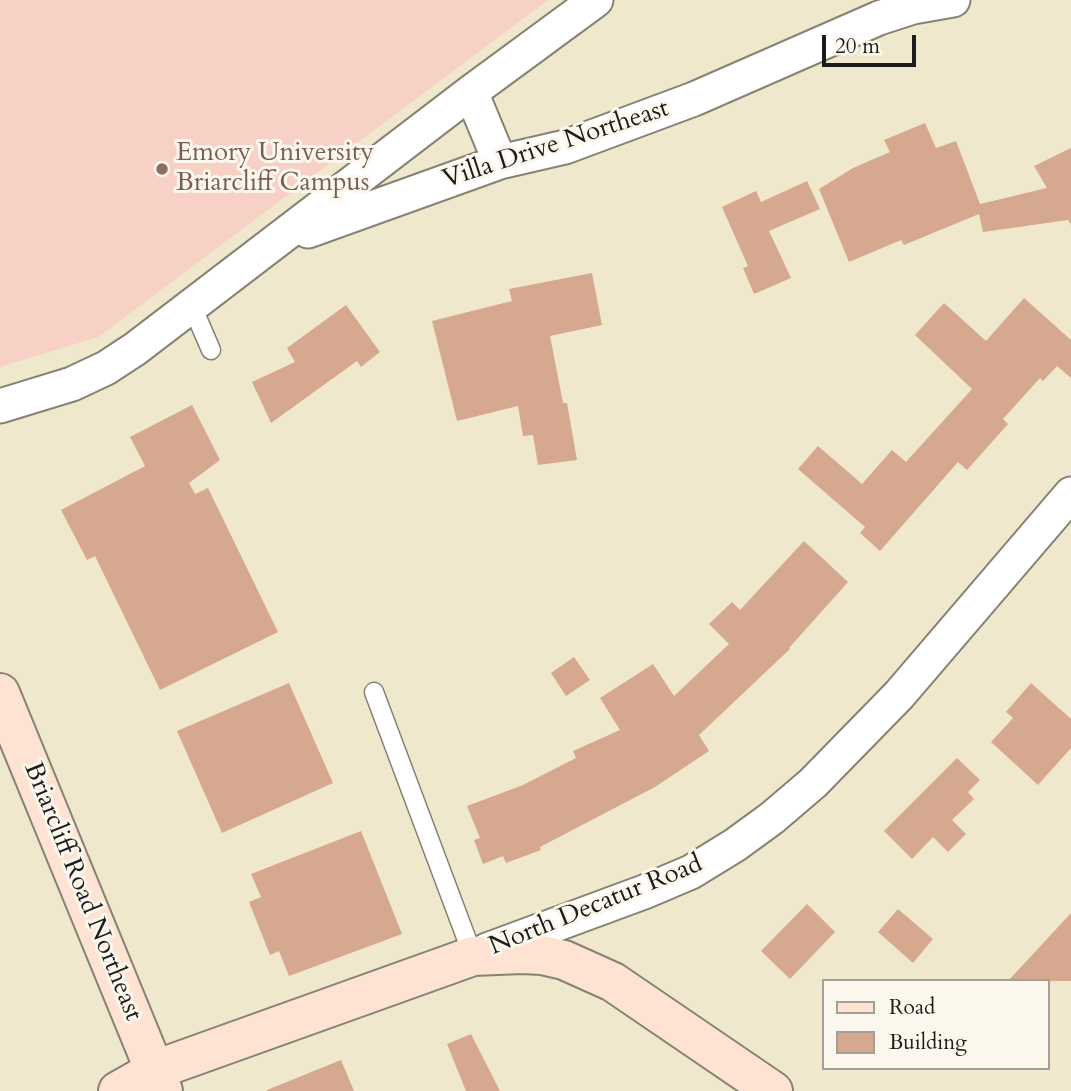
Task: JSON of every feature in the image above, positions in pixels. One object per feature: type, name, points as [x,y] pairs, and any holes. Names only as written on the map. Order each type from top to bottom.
[{"type":"street","points":[[0,406],[72,384],[106,368],[275,244],[471,92],[596,0]]},
{"type":"street","name":"Villa Drive Northeast","points":[[275,244],[500,162],[565,147],[616,129],[694,99],[879,18],[913,7],[953,0]]},
{"type":"street","points":[[471,92],[500,162]]},
{"type":"street","name":"North Decatur Road","points":[[118,1091],[159,1081],[472,956],[644,892],[691,872],[735,845],[813,783],[899,695],[1071,494]]},
{"type":"street","name":"Briarcliff Road Northeast","points":[[0,693],[159,1081]]},
{"type":"street","points":[[472,956],[542,955],[588,970],[613,982],[773,1091]]},
{"type":"lane","points":[[192,306],[211,350]]},
{"type":"lane","points":[[374,692],[472,956]]},
{"type":"shaded area","name":"Emory University Briarcliff Campus","points":[[0,0],[548,0],[98,337],[0,367]]},
{"type":"building","points":[[925,123],[936,148],[956,141],[980,204],[1047,188],[1034,166],[1071,148],[1071,225],[1068,220],[983,232],[979,214],[904,245],[901,240],[849,262],[819,189],[853,168],[890,152],[884,140]]},
{"type":"building","points":[[807,181],[820,209],[769,231],[791,278],[754,294],[743,268],[748,266],[722,207],[756,191],[761,202]]},
{"type":"building","points":[[592,273],[602,325],[550,336],[563,403],[567,403],[577,460],[538,465],[533,435],[523,436],[518,406],[457,421],[432,321],[512,301],[509,289]]},
{"type":"building","points":[[1024,298],[1071,340],[1071,378],[1057,366],[1043,381],[1040,378],[1003,419],[1008,424],[967,470],[958,462],[880,551],[860,533],[865,527],[798,469],[818,446],[862,484],[892,450],[906,462],[972,389],[915,335],[944,303],[986,341]]},
{"type":"building","points":[[346,305],[380,352],[361,367],[357,361],[271,423],[252,382],[295,362],[287,348]]},
{"type":"building","points":[[192,405],[220,460],[189,483],[195,494],[208,488],[278,632],[160,690],[95,556],[87,560],[61,510],[145,466],[130,437]]},
{"type":"building","points":[[804,541],[848,582],[790,649],[699,735],[709,751],[655,787],[540,847],[541,850],[506,863],[503,856],[483,864],[474,840],[480,838],[467,806],[523,785],[576,758],[573,751],[620,730],[600,698],[653,664],[674,696],[729,644],[709,624],[732,602],[740,610]]},
{"type":"building","points":[[574,657],[590,680],[566,696],[551,673]]},
{"type":"building","points":[[289,683],[333,783],[222,833],[177,731]]},
{"type":"building","points":[[1031,683],[1071,719],[1071,748],[1038,785],[991,742],[1013,718],[1006,712]]},
{"type":"building","points":[[957,758],[980,780],[968,792],[974,799],[952,820],[966,834],[948,852],[933,837],[912,859],[884,831]]},
{"type":"building","points":[[361,831],[402,934],[289,976],[279,951],[270,955],[249,902],[261,897],[251,874]]},
{"type":"building","points":[[807,904],[835,932],[790,979],[761,951]]},
{"type":"building","points":[[898,909],[933,939],[913,963],[878,932]]},
{"type":"building","points":[[1071,913],[1071,981],[1010,979]]},
{"type":"building","points":[[471,1034],[500,1091],[466,1091],[447,1044]]},
{"type":"building","points":[[341,1060],[354,1091],[267,1091],[267,1090]]},
{"type":"place","name":"Emory University Briarcliff Campus","points":[[162,169]]}]
